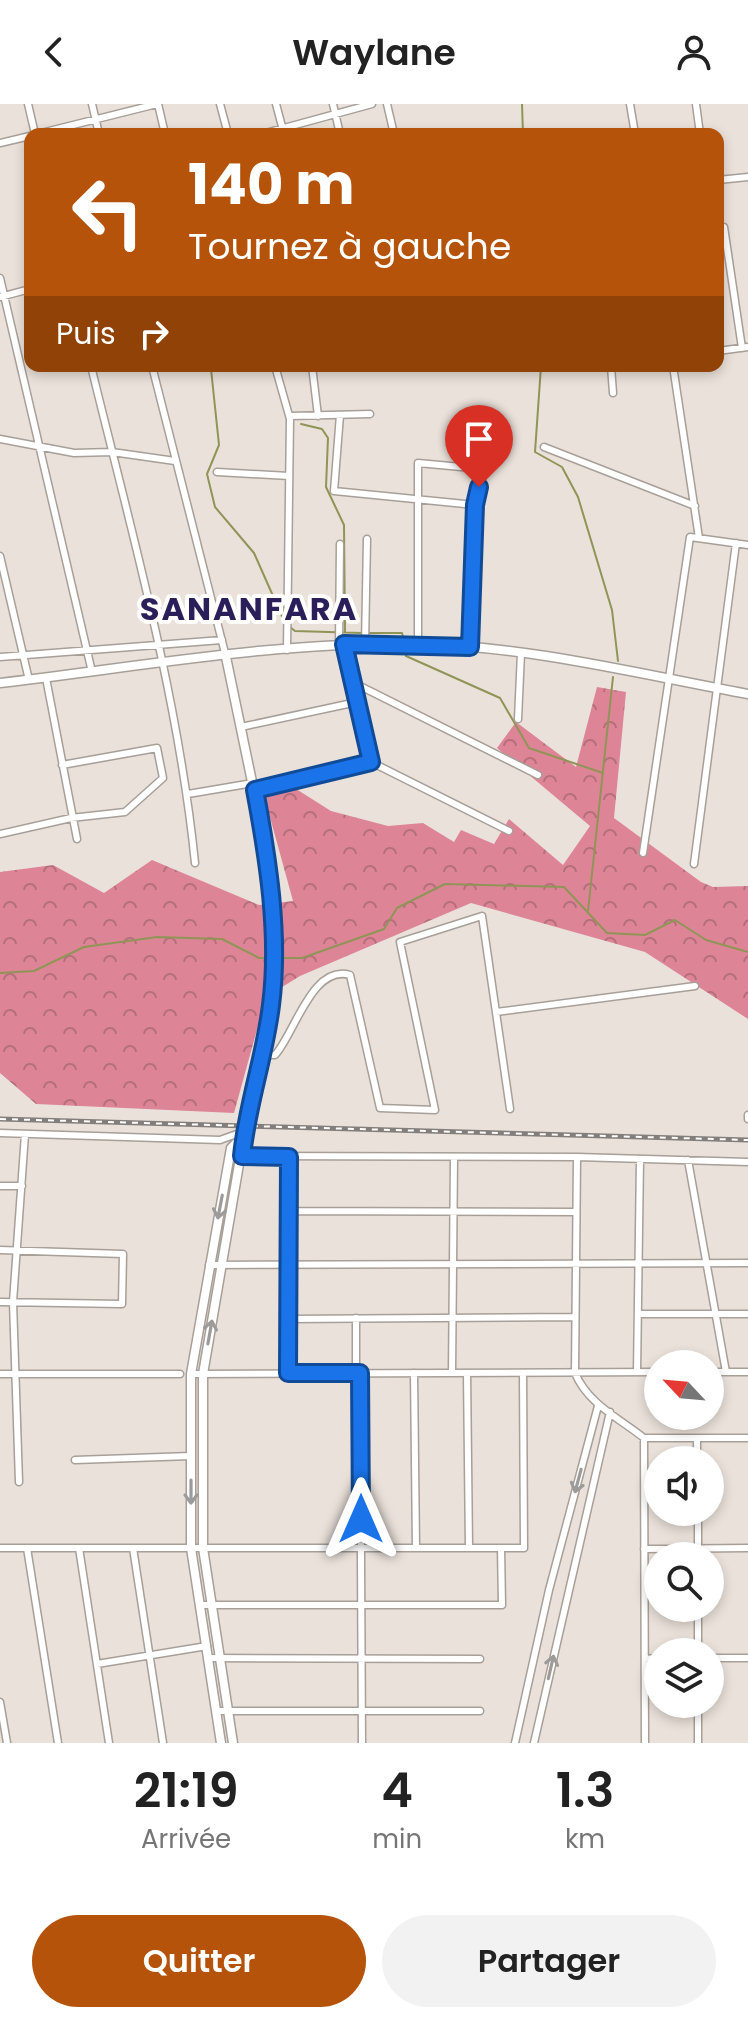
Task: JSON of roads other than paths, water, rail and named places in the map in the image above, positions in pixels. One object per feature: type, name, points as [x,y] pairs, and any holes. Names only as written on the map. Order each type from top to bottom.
[{"type":"street","points":[[28,104],[33,128]]},
{"type":"street","points":[[92,104],[98,128]]},
{"type":"street","points":[[61,128],[157,104],[163,128]]},
{"type":"street","points":[[220,104],[226,128]]},
{"type":"street","points":[[276,104],[282,128]]},
{"type":"street","points":[[333,104],[338,128]]},
{"type":"street","points":[[292,128],[372,104]]},
{"type":"street","points":[[387,104],[393,128]]},
{"type":"street","points":[[630,104],[634,128]]},
{"type":"street","points":[[696,104],[699,128]]},
{"type":"street","points":[[0,143],[24,137]]},
{"type":"street","points":[[724,179],[748,177]]},
{"type":"street","points":[[724,227],[745,347],[724,350]]},
{"type":"street","points":[[0,278],[92,673]]},
{"type":"street","points":[[2,296],[24,290]]},
{"type":"street","points":[[92,372],[163,665],[188,794],[195,863]]},
{"type":"street","points":[[153,372],[222,640],[254,787],[266,849],[274,967],[271,1008],[244,1133],[203,1374],[203,1548],[233,1743]]},
{"type":"street","points":[[277,372],[290,416],[287,650]]},
{"type":"street","points":[[313,372],[318,416]]},
{"type":"street","points":[[611,372],[613,393]]},
{"type":"street","points":[[674,372],[699,538]]},
{"type":"street","points":[[290,416],[370,414]]},
{"type":"street","points":[[340,415],[334,491],[475,505]]},
{"type":"street","points":[[0,439],[38,443],[74,453],[112,452],[175,461]]},
{"type":"street","points":[[470,647],[475,505],[483,469],[494,443]]},
{"type":"street","points":[[544,447],[695,506]]},
{"type":"street","points":[[418,644],[418,463],[483,469]]},
{"type":"street","points":[[217,472],[289,476]]},
{"type":"street","points":[[643,853],[690,537],[748,545]]},
{"type":"street","points":[[365,645],[367,539]]},
{"type":"street","points":[[694,864],[736,543]]},
{"type":"street","points":[[340,544],[342,644],[371,762]]},
{"type":"street","points":[[0,556],[29,680]]},
{"type":"street","points":[[0,657],[222,640]]},
{"type":"street","points":[[0,683],[342,644],[418,644],[521,653],[748,694]]},
{"type":"street","points":[[518,719],[521,653]]},
{"type":"street","points":[[46,678],[77,839]]},
{"type":"street","points":[[352,682],[538,775]]},
{"type":"street","points":[[241,727],[357,702]]},
{"type":"street","points":[[0,834],[71,818],[125,812],[163,778],[157,748],[62,765]]},
{"type":"street","points":[[188,794],[254,787],[371,762],[509,831]]},
{"type":"street","points":[[260,1055],[275,1055],[280,1049],[295,1017],[324,978],[341,973],[350,975],[380,1108],[435,1110],[400,942],[482,916],[510,1109]]},
{"type":"street","points":[[496,1012],[695,986]]},
{"type":"street","points":[[0,1133],[220,1140],[244,1133]]},
{"type":"street","points":[[221,1743],[191,1548],[191,1374],[229,1156],[231,1148],[244,1133]]},
{"type":"street","points":[[19,1482],[13,1302],[25,1134]]},
{"type":"street","points":[[229,1156],[577,1157],[748,1162]]},
{"type":"street","points":[[288,1373],[289,1157]]},
{"type":"street","points":[[452,1373],[454,1157]]},
{"type":"street","points":[[577,1157],[575,1373],[581,1388],[598,1406],[644,1438],[748,1438]]},
{"type":"street","points":[[637,1372],[640,1159]]},
{"type":"street","points":[[688,1160],[726,1372],[748,1372]]},
{"type":"street","points":[[0,1186],[22,1186]]},
{"type":"street","points":[[289,1211],[576,1212]]},
{"type":"street","points":[[0,1250],[123,1254],[122,1304],[0,1302]]},
{"type":"street","points":[[209,1265],[748,1263]]},
{"type":"street","points":[[638,1314],[748,1314]]},
{"type":"street","points":[[288,1319],[575,1317]]},
{"type":"street","points":[[356,1318],[362,1743]]},
{"type":"street","points":[[191,1374],[644,1372]]},
{"type":"street","points":[[414,1373],[416,1548]]},
{"type":"street","points":[[467,1373],[469,1548]]},
{"type":"street","points":[[0,1548],[524,1548],[523,1373]]},
{"type":"street","points":[[0,1374],[180,1374]]},
{"type":"street","points":[[515,1743],[549,1590],[598,1406]]},
{"type":"street","points":[[534,1743],[610,1412]]},
{"type":"street","points":[[644,1438],[644,1542]]},
{"type":"street","points":[[697,1438],[697,1446]]},
{"type":"street","points":[[75,1460],[191,1456]]},
{"type":"street","points":[[27,1548],[58,1743]]},
{"type":"street","points":[[79,1548],[109,1743]]},
{"type":"street","points":[[133,1548],[163,1743]]},
{"type":"street","points":[[201,1605],[502,1605],[501,1548]]},
{"type":"street","points":[[724,1550],[748,1548]]},
{"type":"street","points":[[97,1664],[207,1646]]},
{"type":"street","points":[[209,1658],[480,1659]]},
{"type":"street","points":[[724,1658],[748,1658]]},
{"type":"street","points":[[0,1702],[7,1743]]},
{"type":"street","points":[[217,1711],[480,1711]]},
{"type":"street","points":[[645,1718],[645,1743]]},
{"type":"street","points":[[698,1718],[698,1743]]},
{"type":"waterway","points":[[522,104],[523,128]]},
{"type":"waterway","points":[[211,372],[219,445],[207,474],[215,507],[254,553],[285,623]]},
{"type":"waterway","points":[[541,372],[535,452],[562,467],[578,497],[612,610],[618,661]]},
{"type":"waterway","points":[[301,424],[322,429],[328,438],[326,487],[344,525],[345,632]]},
{"type":"waterway","points":[[290,627],[295,631],[362,633]]},
{"type":"waterway","points":[[368,633],[402,633],[403,637]]},
{"type":"waterway","points":[[405,652],[406,656],[500,698],[529,748],[603,773]]},
{"type":"waterway","points":[[588,911],[613,677]]},
{"type":"waterway","points":[[275,958],[302,958],[384,929],[397,908],[445,884],[564,887],[607,933],[645,935],[675,920],[706,940],[748,952]]},
{"type":"waterway","points":[[0,973],[34,971],[84,947],[157,937],[222,939],[259,958],[268,958]]},
{"type":"railway","points":[[0,1119],[748,1140]]},
{"type":"district","name":"SANANFARA","points":[[249,609]]}]
